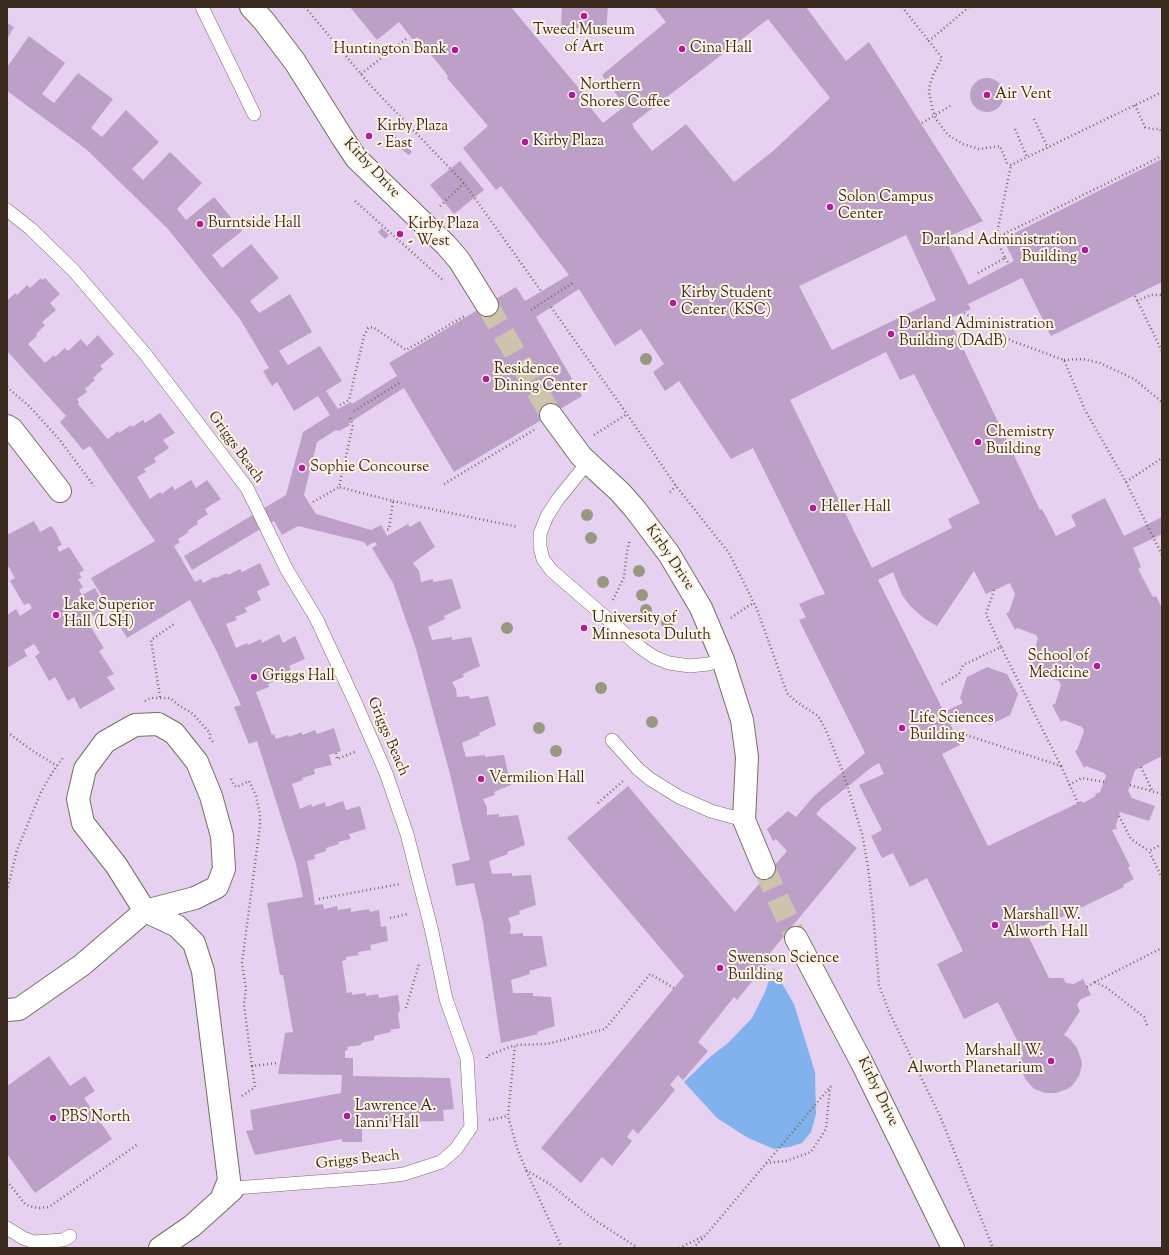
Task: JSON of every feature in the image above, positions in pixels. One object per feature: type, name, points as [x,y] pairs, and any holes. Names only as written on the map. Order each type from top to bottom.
[{"type":"street","name":"Kirby Drive","points":[[251,7],[264,21],[295,62],[356,158],[446,245],[459,260],[479,308]]},
{"type":"street","name":"Kirby Drive","points":[[546,420],[636,509],[669,554],[701,608],[723,660],[742,720],[747,757],[744,820],[764,868]]},
{"type":"street","points":[[9,434],[60,491]]},
{"type":"street","points":[[7,1010],[20,1009],[82,965],[145,911],[195,898],[217,886],[224,869],[222,836],[211,796],[197,762],[174,733],[158,724],[136,725],[105,742],[85,768],[78,799],[83,823],[116,865],[145,911],[177,926],[194,943],[203,971],[229,1180],[228,1194],[192,1226],[160,1248]]},
{"type":"street","name":"Kirby Drive","points":[[796,938],[862,1063],[953,1248]]},
{"type":"lane","points":[[202,7],[254,114]]},
{"type":"lane","name":"Griggs Beach","points":[[7,210],[31,229],[74,271],[146,355],[247,488],[287,570],[316,618],[386,773],[404,828],[418,879],[446,999],[467,1058],[471,1127],[456,1149],[441,1162],[404,1174],[228,1194]]},
{"type":"lane","points":[[588,462],[558,499],[547,516],[540,534],[540,547],[543,559],[551,570],[641,648],[654,657],[669,663],[690,666],[708,664],[723,660]]},
{"type":"lane","points":[[612,740],[638,769],[650,779],[679,797],[711,811],[744,820]]},
{"type":"lane","points":[[7,1228],[23,1238],[34,1242],[64,1240],[70,1236]]},
{"type":"path","points":[[305,7],[370,85],[464,183],[541,291]]},
{"type":"path","points":[[902,7],[942,58],[934,73],[930,84],[929,93],[934,114],[948,135],[963,144],[979,149],[1000,146],[1007,163],[1011,165]]},
{"type":"path","points":[[928,41],[969,7]]},
{"type":"path","points":[[361,74],[406,39]]},
{"type":"path","points":[[1011,165],[1162,92]]},
{"type":"path","points":[[1135,105],[1146,127],[1160,130],[1162,133]]},
{"type":"path","points":[[922,123],[934,114],[950,106]]},
{"type":"path","points":[[1034,120],[1048,148]]},
{"type":"path","points":[[1015,129],[1028,157]]},
{"type":"path","points":[[958,242],[986,243],[1162,156]]},
{"type":"path","points":[[1009,264],[996,238],[1011,165]]},
{"type":"path","points":[[440,206],[464,183]]},
{"type":"path","points":[[355,201],[446,284]]},
{"type":"path","points":[[403,244],[407,240]]},
{"type":"path","points":[[978,273],[1006,258]]},
{"type":"path","points":[[531,310],[574,282]]},
{"type":"path","points":[[1137,302],[1151,295],[1162,295]]},
{"type":"path","points":[[1135,296],[1162,351]]},
{"type":"path","points":[[551,307],[676,486],[729,553],[754,603],[787,693],[794,700],[818,716],[825,728],[843,772],[862,834],[867,860],[873,912],[878,985],[890,1014],[940,1116],[993,1248]]},
{"type":"path","points":[[340,405],[349,400],[364,336],[368,328],[373,326],[406,350],[440,328],[479,308]]},
{"type":"path","points":[[964,313],[1012,341],[1064,360],[1083,359],[1100,363],[1134,379],[1162,402]]},
{"type":"path","points":[[1064,360],[1085,410],[1126,482],[1162,556]]},
{"type":"path","points":[[354,411],[401,382]]},
{"type":"path","points":[[7,387],[29,406],[59,440],[94,486]]},
{"type":"path","points":[[588,438],[627,414]]},
{"type":"path","points":[[339,487],[353,425],[350,418]]},
{"type":"path","points":[[444,484],[546,420]]},
{"type":"path","points":[[1126,482],[1162,458]]},
{"type":"path","points":[[670,492],[676,486]]},
{"type":"path","points":[[313,502],[339,487],[393,501],[518,528]]},
{"type":"path","points":[[386,530],[389,529],[393,501]]},
{"type":"path","points":[[612,600],[624,577],[627,551],[632,534]]},
{"type":"path","points":[[994,590],[986,614],[1078,803]]},
{"type":"path","points":[[729,619],[754,603]]},
{"type":"path","points":[[160,697],[151,640],[174,624]]},
{"type":"path","points":[[942,684],[959,674],[964,665],[1001,647]]},
{"type":"path","points":[[139,704],[150,698],[170,698],[194,714],[210,733],[210,738],[216,748]]},
{"type":"path","points":[[7,732],[57,766]]},
{"type":"path","points":[[955,735],[960,733],[1060,766]]},
{"type":"path","points":[[336,753],[337,759],[373,744]]},
{"type":"path","points":[[7,891],[17,850],[41,792],[66,754]]},
{"type":"path","points":[[1141,767],[1152,791]]},
{"type":"path","points":[[598,803],[638,769]]},
{"type":"path","points":[[228,775],[234,786],[237,787],[249,781],[256,796],[260,815],[260,826],[242,963],[246,989],[244,1005],[252,1066],[277,1063]]},
{"type":"path","points":[[1069,785],[1082,778],[1104,782]]},
{"type":"path","points":[[1130,785],[1162,794]]},
{"type":"path","points":[[1119,816],[1131,839],[1149,851],[1162,878]]},
{"type":"path","points":[[1149,851],[1162,844]]},
{"type":"path","points":[[319,899],[418,879]]},
{"type":"path","points":[[1087,987],[1162,948]]},
{"type":"path","points":[[406,1008],[420,960],[437,956]]},
{"type":"path","points":[[487,1056],[514,1045],[547,1044],[605,1029],[650,974],[674,988]]},
{"type":"path","points":[[1095,982],[1107,988],[1144,1017],[1147,1024]]},
{"type":"path","points":[[514,1045],[508,1116],[517,1148],[562,1248]]},
{"type":"path","points":[[694,1248],[706,1235],[765,1163],[831,1086],[826,1129],[811,1152],[786,1161],[765,1163]]},
{"type":"path","points":[[7,1181],[25,1204],[39,1208],[49,1207],[138,1144]]},
{"type":"path","points":[[526,1170],[550,1184],[593,1219],[638,1248]]},
{"type":"path","points":[[679,1248],[706,1235]]},
{"type":"shaded area","name":"University of Minnesota Duluth","points":[[7,7],[1162,7],[1162,1248],[7,1248]]},
{"type":"water","points":[[773,968],[794,1004],[815,1072],[816,1114],[811,1132],[802,1143],[774,1149],[748,1138],[717,1118],[684,1082],[710,1057],[728,1043],[752,1018],[765,992]]},
{"type":"building","points":[[350,7],[511,7],[582,92],[580,95],[603,123],[625,106],[602,75],[666,22],[654,7],[806,7],[846,61],[869,42],[983,221],[945,238],[969,285],[1014,261],[1003,239],[1162,159],[1162,282],[1051,336],[1022,278],[968,304],[971,309],[949,319],[1040,510],[1042,509],[1056,536],[1076,526],[1071,515],[1105,498],[1124,536],[1162,517],[1162,534],[1133,548],[1141,567],[1138,569],[1153,597],[1156,596],[1162,608],[1162,756],[1135,770],[1128,791],[1132,798],[1155,806],[1149,821],[1120,812],[1116,825],[1117,829],[1112,830],[1130,866],[1128,868],[1134,879],[1123,885],[1124,887],[1043,926],[1042,925],[1026,932],[1049,978],[1063,978],[1066,983],[1074,984],[1083,979],[1091,995],[1081,999],[1077,1005],[1080,1011],[1064,1035],[1070,1039],[1077,1048],[1082,1065],[1079,1076],[1072,1086],[1056,1093],[1045,1093],[1034,1089],[1026,1080],[1021,1070],[1021,1058],[1023,1052],[998,1002],[964,1019],[937,964],[963,951],[927,878],[910,887],[893,853],[882,858],[871,836],[882,830],[859,785],[884,774],[879,763],[822,807],[816,814],[857,848],[766,958],[769,961],[737,1000],[734,997],[698,1042],[708,1051],[683,1080],[678,1075],[670,1085],[675,1090],[638,1134],[633,1129],[627,1137],[632,1141],[612,1166],[602,1157],[581,1183],[541,1148],[684,976],[567,838],[628,786],[735,912],[787,851],[776,839],[773,841],[767,829],[788,811],[796,817],[814,796],[865,753],[799,620],[806,617],[799,604],[825,594],[753,448],[731,459],[679,381],[665,391],[653,372],[664,364],[641,329],[615,346],[579,289],[536,317],[582,396],[454,472],[404,388],[349,423],[350,425],[339,431],[336,430],[317,442],[304,495],[316,514],[371,530],[381,525],[387,536],[408,524],[410,527],[420,521],[435,547],[413,563],[419,571],[421,582],[433,579],[433,582],[452,579],[461,608],[444,616],[445,619],[428,627],[432,640],[452,637],[452,640],[471,637],[480,666],[463,674],[464,677],[452,682],[456,689],[457,697],[469,696],[470,699],[488,696],[496,725],[479,733],[480,735],[462,743],[466,757],[504,755],[511,785],[494,792],[495,795],[483,799],[487,807],[487,815],[499,814],[499,817],[518,815],[525,845],[507,852],[508,854],[489,861],[492,874],[512,873],[512,876],[531,875],[536,905],[519,911],[520,914],[508,918],[511,926],[510,934],[523,933],[523,936],[542,936],[547,966],[529,971],[530,974],[511,980],[513,993],[533,993],[533,996],[551,997],[555,1026],[537,1032],[538,1034],[501,1043],[483,923],[474,883],[456,886],[452,864],[470,860],[450,774],[416,649],[393,583],[372,548],[377,545],[375,542],[367,546],[364,542],[298,526],[282,535],[274,521],[192,570],[184,556],[286,495],[303,432],[330,415],[318,396],[294,411],[277,382],[272,386],[263,371],[269,368],[240,319],[168,229],[86,149],[7,91],[7,65],[8,66],[29,36],[65,63],[42,94],[54,103],[78,73],[113,99],[91,128],[102,137],[126,110],[159,142],[132,169],[143,180],[170,152],[202,183],[177,209],[186,220],[214,197],[242,231],[212,255],[222,268],[251,244],[279,278],[250,301],[259,313],[290,294],[312,332],[279,351],[288,365],[320,346],[342,381],[326,391],[338,409],[351,402],[352,404],[397,376],[389,363],[516,287],[525,301],[569,275],[501,186],[496,190],[463,148],[488,126],[447,78],[448,76],[417,37],[413,40],[399,22],[377,40]],"holes":[[[768,19],[830,98],[773,151],[734,182],[686,124],[652,151],[632,124]],[[906,235],[936,300],[832,350],[799,286]],[[886,352],[900,380],[914,374],[980,503],[948,519],[952,528],[872,568],[790,400]],[[974,571],[986,594],[1010,583],[1015,594],[1009,612],[1006,613],[1015,630],[1017,628],[1036,635],[1038,639],[1032,657],[1029,658],[1038,676],[1040,674],[1059,681],[1061,685],[1055,704],[1052,705],[1061,722],[1064,720],[1082,727],[1084,731],[1077,750],[1075,751],[1084,768],[1086,766],[1104,773],[1106,776],[1100,792],[1095,794],[1096,796],[1083,803],[1081,801],[988,846],[942,754],[960,745],[949,721],[968,712],[970,717],[990,725],[1010,715],[1018,694],[1007,674],[987,667],[967,677],[960,698],[963,703],[944,712],[878,580],[893,572],[902,595],[911,607],[925,619],[937,626]]]},
{"type":"building","name":"Tweed Museum of Art","points":[[562,7],[608,7],[606,30],[561,26]]},
{"type":"building","points":[[7,23],[14,27],[7,39]]},
{"type":"building","name":"Air Vent","points":[[984,78],[990,78],[994,79],[1001,85],[1004,95],[1003,102],[997,109],[990,112],[984,112],[980,111],[973,105],[970,98],[970,92],[971,88],[977,81]]},
{"type":"building","points":[[393,134],[400,141],[397,145],[389,138]]},
{"type":"building","points":[[405,145],[412,152],[409,155],[401,149]]},
{"type":"building","points":[[460,161],[484,190],[454,214],[430,185]]},
{"type":"building","points":[[382,228],[389,235],[385,239],[378,232]]},
{"type":"building","name":"Griggs Hall","points":[[41,278],[42,280],[45,278],[60,294],[50,303],[56,310],[42,322],[45,325],[36,334],[37,336],[28,344],[45,363],[65,348],[68,351],[81,339],[87,346],[98,335],[114,354],[100,366],[103,369],[93,378],[95,380],[85,389],[87,392],[77,399],[79,402],[78,404],[105,436],[108,439],[118,431],[119,433],[131,425],[132,427],[143,420],[145,423],[160,413],[175,433],[163,440],[169,448],[154,458],[156,462],[144,469],[146,472],[137,477],[150,499],[160,492],[162,494],[172,486],[175,490],[191,480],[196,488],[207,480],[221,499],[205,509],[208,514],[197,521],[198,524],[178,539],[180,542],[174,546],[195,582],[201,579],[203,583],[214,577],[216,578],[227,573],[228,575],[240,569],[242,572],[260,563],[270,585],[257,591],[261,600],[245,608],[247,612],[235,617],[237,620],[226,624],[236,648],[247,643],[248,645],[261,639],[262,643],[279,634],[283,643],[295,636],[305,659],[289,666],[291,670],[279,676],[280,679],[268,684],[269,687],[256,692],[272,735],[274,734],[276,739],[288,735],[289,737],[302,732],[302,735],[315,730],[317,734],[334,728],[341,751],[329,755],[332,765],[314,769],[315,774],[302,778],[303,780],[292,784],[300,809],[311,804],[312,807],[325,802],[326,807],[343,801],[346,810],[360,806],[366,829],[349,834],[351,839],[338,842],[339,844],[326,848],[326,851],[314,855],[315,859],[307,861],[315,905],[323,904],[324,909],[337,906],[338,910],[351,908],[351,912],[369,909],[370,912],[379,910],[381,927],[386,926],[388,941],[370,945],[371,950],[358,952],[359,955],[346,957],[346,960],[342,961],[347,993],[352,992],[352,995],[366,993],[366,996],[378,994],[379,998],[398,995],[400,1010],[398,1014],[400,1028],[374,1036],[374,1040],[361,1043],[361,1045],[347,1047],[348,1050],[345,1051],[345,1058],[353,1058],[353,1076],[450,1078],[454,1109],[443,1110],[444,1121],[362,1122],[362,1142],[342,1142],[342,1139],[255,1155],[246,1131],[253,1130],[250,1110],[341,1093],[342,1075],[278,1074],[285,1033],[293,1032],[283,975],[280,975],[267,903],[303,897],[296,864],[257,741],[249,744],[234,707],[241,705],[217,652],[190,600],[127,638],[91,578],[155,541],[90,446],[83,450],[60,422],[66,416],[7,351],[7,301],[15,293],[17,295],[27,285],[30,288]]},
{"type":"building","name":"Lake Superior Hall (LSH)","points":[[34,521],[40,532],[51,526],[62,545],[57,547],[59,552],[69,547],[84,570],[79,573],[82,578],[78,579],[83,587],[79,590],[82,595],[95,588],[106,608],[94,617],[93,615],[82,621],[84,626],[89,624],[104,648],[99,651],[114,674],[107,677],[115,689],[80,709],[74,697],[68,701],[55,677],[49,681],[35,656],[40,653],[34,644],[24,650],[27,656],[7,668],[7,615],[16,609],[20,616],[32,608],[29,603],[24,605],[10,581],[15,578],[7,564],[7,535]]},
{"type":"building","name":"PBS North","points":[[49,1056],[70,1086],[85,1076],[95,1091],[84,1098],[112,1139],[35,1193],[7,1154],[7,1086]]},
{"type":"tunnel","points":[[487,305],[551,415]]},
{"type":"tunnel","points":[[764,868],[796,938]]},
{"type":"place","name":"Tweed Museum of Art","points":[[584,16]]},
{"type":"place","name":"Cina Hall","points":[[682,49]]},
{"type":"place","name":"Huntington Bank","points":[[455,50]]},
{"type":"place","name":"Northern Shores Coffee","points":[[572,95]]},
{"type":"place","name":"Air Vent","points":[[987,95]]},
{"type":"place","name":"Kirby Plaza - East","points":[[369,136]]},
{"type":"place","name":"Kirby Plaza","points":[[525,142]]},
{"type":"place","name":"Solon Campus Center","points":[[830,207]]},
{"type":"place","name":"Burntside Hall","points":[[200,224]]},
{"type":"place","name":"Kirby Plaza - West","points":[[400,234]]},
{"type":"place","name":"Darland Administration Building","points":[[1085,250]]},
{"type":"place","name":"Kirby Student Center (KSC)","points":[[673,303]]},
{"type":"place","name":"Darland Administration Building (DAdB)","points":[[891,334]]},
{"type":"place","name":"Residence Dining Center","points":[[486,379]]},
{"type":"place","name":"Chemistry Building","points":[[978,442]]},
{"type":"place","name":"Sophie Concourse","points":[[302,468]]},
{"type":"place","name":"Heller Hall","points":[[813,508]]},
{"type":"place","name":"Lake Superior Hall (LSH)","points":[[56,615]]},
{"type":"place","name":"University of Minnesota Duluth","points":[[584,628]]},
{"type":"place","name":"School of Medicine","points":[[1097,666]]},
{"type":"place","name":"Griggs Hall","points":[[254,677]]},
{"type":"place","name":"Life Sciences Building","points":[[902,728]]},
{"type":"place","name":"Vermilion Hall","points":[[481,779]]},
{"type":"place","name":"Marshall W. Alworth Hall","points":[[995,925]]},
{"type":"place","name":"Swenson Science Building","points":[[720,968]]},
{"type":"place","name":"Marshall W. Alworth Planetarium","points":[[1051,1061]]},
{"type":"place","name":"Lawrence A. Ianni Hall","points":[[347,1116]]},
{"type":"place","name":"PBS North","points":[[53,1118]]}]
